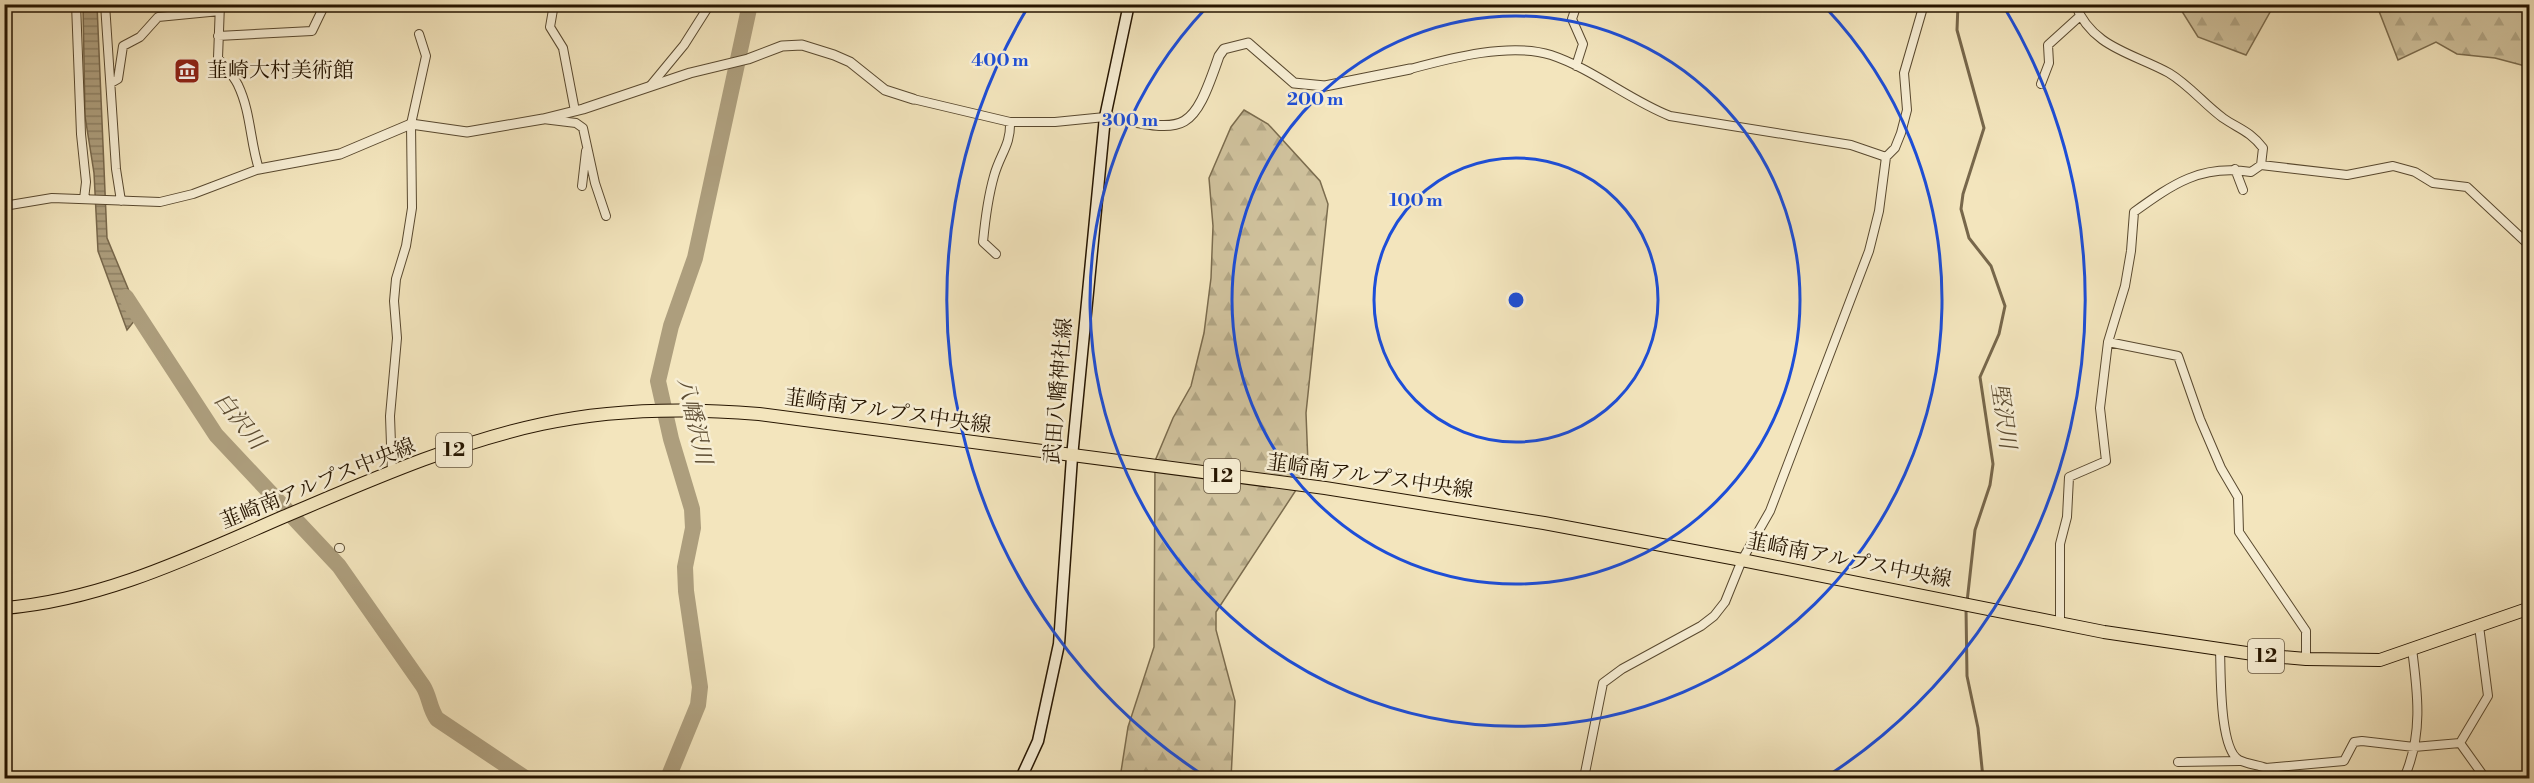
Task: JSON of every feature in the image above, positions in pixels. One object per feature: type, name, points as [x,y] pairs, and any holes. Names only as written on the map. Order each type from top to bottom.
[{"type":"main road","name":"武田八幡神社線","points":[[1021,778],[1038,741],[1059,644],[1072,457],[1105,117],[1129,4]]},
{"type":"main road","name":"韮崎南アルプス中央線","points":[[4,608],[39,605],[154,573],[304,508],[494,436],[544,423],[610,415],[699,411],[759,414],[1072,457],[1324,488],[1742,560],[2060,623],[2220,650],[2306,660],[2367,662],[2412,650],[2529,608]]},
{"type":"street","points":[[76,4],[86,199]]},
{"type":"street","points":[[105,4],[120,201]]},
{"type":"street","points":[[218,36],[312,31],[325,4]]},
{"type":"street","points":[[554,4],[550,27],[563,48],[575,111]]},
{"type":"street","points":[[651,85],[694,31],[710,4]]},
{"type":"street","points":[[1576,66],[1584,44],[1572,20],[1577,4]]},
{"type":"street","points":[[1584,778],[1598,696],[1603,683],[1622,669],[1714,616],[1725,602],[1742,560],[1770,511],[1869,251],[1879,211],[1886,158],[1901,133],[1907,110],[1904,73],[1924,4]]},
{"type":"street","points":[[2075,4],[2080,16],[2094,35],[2170,74],[2223,118],[2252,134],[2263,148],[2261,165]]},
{"type":"street","points":[[111,83],[118,79],[123,46],[140,37],[158,17],[220,8],[218,58],[237,83],[246,105],[252,150],[259,169]]},
{"type":"street","points":[[2041,84],[2049,63],[2049,45],[2080,16]]},
{"type":"street","points":[[392,474],[390,416],[397,338],[394,301],[396,279],[406,246],[412,208],[411,124],[426,56],[419,34]]},
{"type":"street","points":[[4,206],[52,198],[160,202],[259,169],[340,154],[411,124],[467,132],[543,119],[575,111],[694,72],[748,59],[782,46],[815,48],[850,62],[885,90],[1010,122],[1055,122],[1105,117],[1169,127],[1186,122],[1198,110],[1219,56],[1224,50],[1248,43],[1294,83],[1324,86],[1410,69],[1458,56],[1535,51],[1576,66],[1651,108],[1670,116],[1851,146],[1886,158]]},
{"type":"street","points":[[543,119],[576,123],[584,128],[595,183],[606,216]]},
{"type":"street","points":[[996,254],[983,242],[984,231],[994,176],[1011,139],[1010,122]]},
{"type":"street","points":[[582,186],[587,142]]},
{"type":"street","points":[[2060,623],[2059,562],[2067,517],[2069,477],[2106,461],[2100,408],[2108,342],[2125,286],[2134,212],[2176,182],[2205,172],[2235,169],[2252,172],[2261,165],[2347,175],[2393,166],[2415,172],[2433,183],[2467,188],[2529,246]]},
{"type":"street","points":[[2235,169],[2243,190]]},
{"type":"street","points":[[2108,342],[2178,356],[2199,419],[2221,468],[2238,497],[2239,532],[2306,631],[2306,660]]},
{"type":"street","points":[[2460,743],[2488,696],[2479,626]]},
{"type":"street","points":[[2220,650],[2222,716],[2232,754],[2240,760]]},
{"type":"street","points":[[2404,778],[2415,747],[2418,700],[2412,650]]},
{"type":"street","points":[[2178,762],[2240,760],[2266,768],[2344,761],[2354,742],[2415,747],[2460,743]]},
{"type":"street","points":[[2460,743],[2485,778]]},
{"type":"street","points":[[2266,768],[2271,778]]},
{"type":"green space","points":[[2178,5],[2274,5],[2246,55],[2198,37]]},
{"type":"green space","points":[[2373,5],[2529,5],[2529,67],[2495,58],[2457,54],[2436,42],[2398,60],[2377,6]]},
{"type":"green space","points":[[1244,110],[1268,124],[1320,181],[1328,204],[1306,413],[1308,464],[1300,484],[1216,612],[1216,630],[1235,701],[1231,778],[1120,778],[1128,727],[1154,647],[1155,461],[1173,418],[1191,386],[1204,333],[1211,278],[1213,226],[1209,178],[1231,127]]},
{"type":"shaded area","points":[[83,5],[97,5],[107,238],[139,315],[127,330],[98,251],[94,173],[85,116]]},
{"type":"waterway","name":"八幡沢川","points":[[668,778],[698,705],[700,687],[686,591],[685,567],[693,528],[692,509],[671,439],[658,381],[671,326],[695,258],[750,4]]},
{"type":"waterway","name":"堅沢川","points":[[1958,4],[1957,30],[1984,128],[1963,194],[1961,209],[1969,238],[1991,266],[2005,306],[1999,334],[1980,377],[1993,464],[1990,485],[1975,530],[1967,602]]},
{"type":"waterway","name":"白沢川","points":[[126,297],[216,435],[339,566],[423,686],[437,719],[525,778]]},
{"type":"waterway","name":"堅沢川","points":[[1966,608],[1967,676],[1978,728],[1983,778]]},
{"type":"place","name":"韮崎大村美術館","points":[[187,71]]}]
